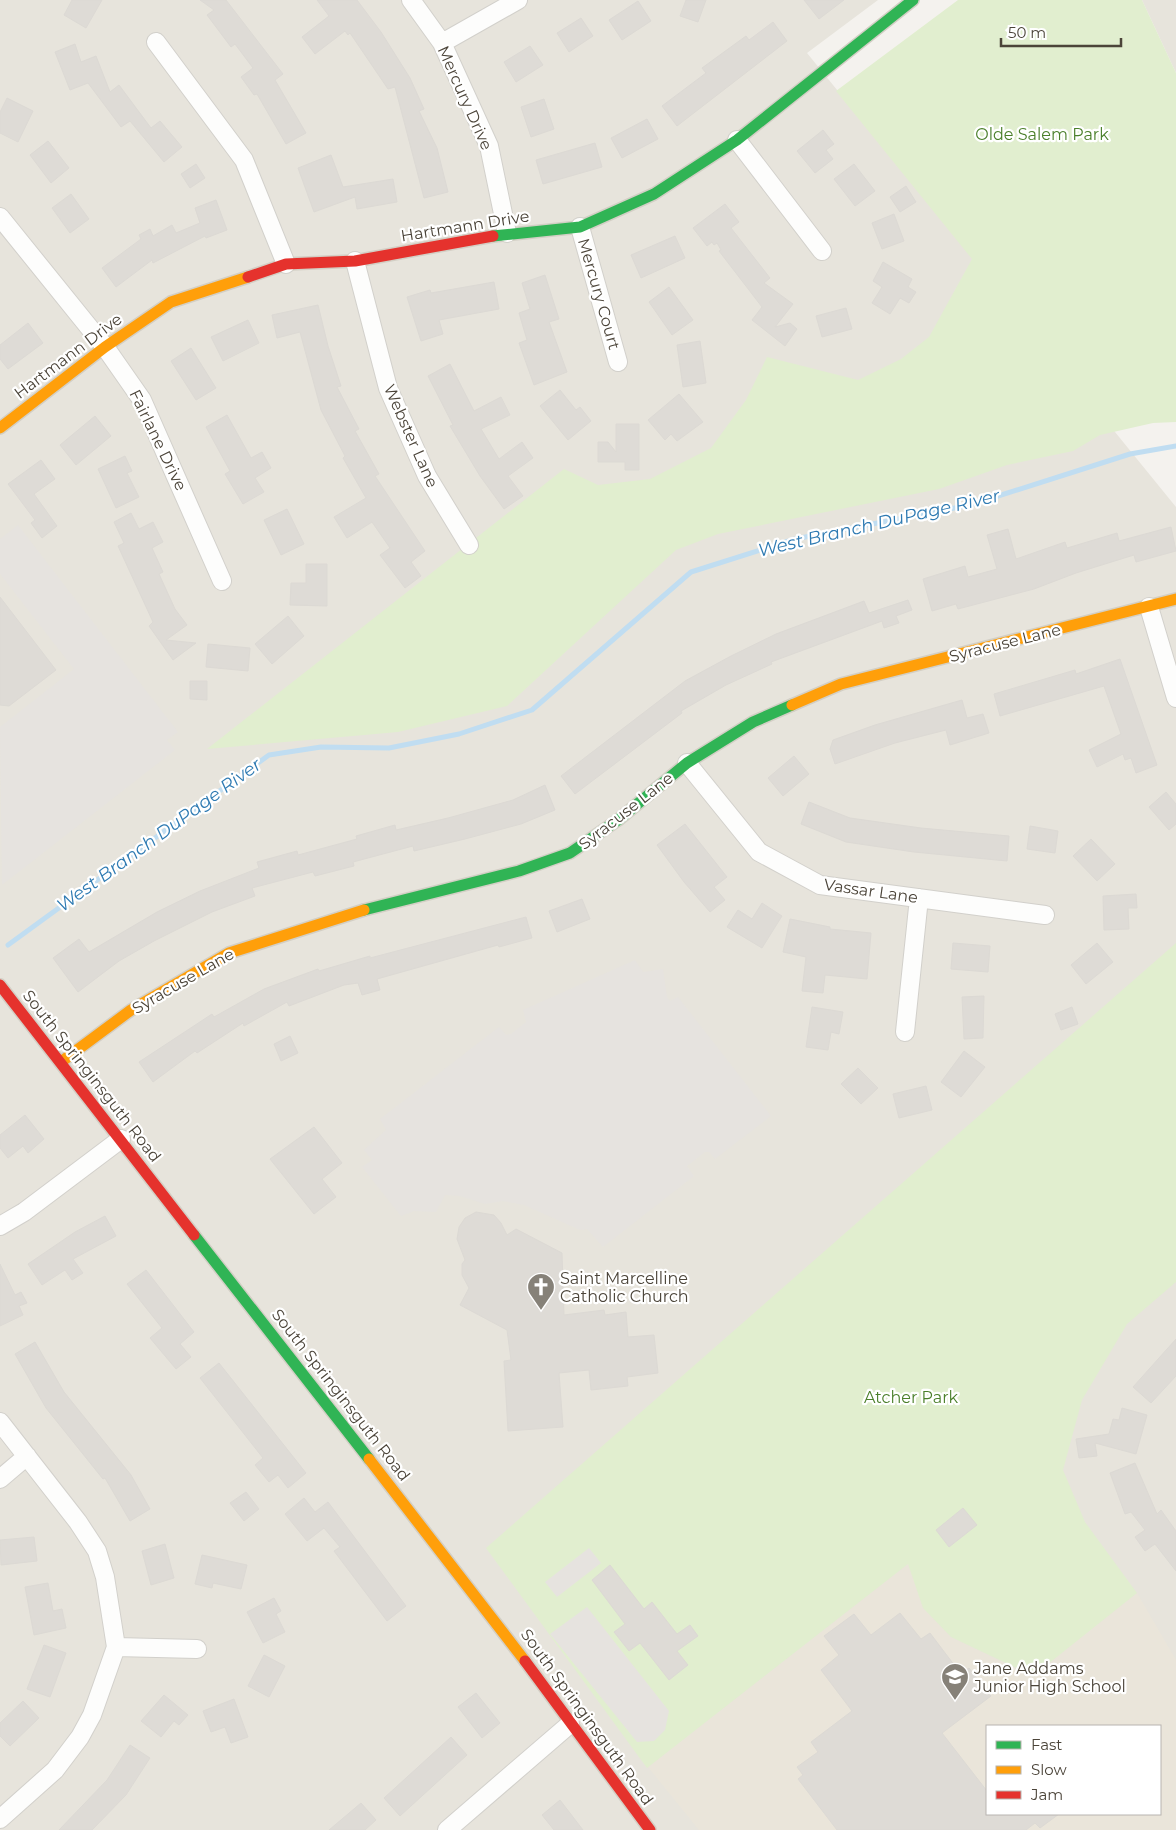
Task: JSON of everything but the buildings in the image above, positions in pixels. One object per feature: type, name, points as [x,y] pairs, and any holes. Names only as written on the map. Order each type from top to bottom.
[{"type":"street","name":"Mercury Drive","points":[[411,0],[442,42],[489,146],[508,233]]},
{"type":"street","points":[[442,42],[518,0]]},
{"type":"street","name":"Hartmann Drive","points":[[0,428],[105,347],[171,302],[286,264],[355,261],[508,233],[580,227],[654,194],[737,140],[912,0]]},
{"type":"street","points":[[156,42],[244,160],[286,264]]},
{"type":"street","points":[[737,140],[822,251]]},
{"type":"street","name":"Fairlane Drive","points":[[0,217],[105,347],[142,400],[222,581]]},
{"type":"street","name":"Mercury Court","points":[[580,227],[618,362]]},
{"type":"street","name":"Webster Lane","points":[[355,261],[388,388],[427,476],[469,545]]},
{"type":"street","name":"Syracuse Lane","points":[[62,1062],[131,1010],[229,952],[339,916],[519,871],[570,853],[618,820],[687,763],[753,722],[841,684],[1176,599]]},
{"type":"street","points":[[1149,607],[1176,698]]},
{"type":"street","name":"Vassar Lane","points":[[687,763],[759,852],[820,885],[1045,915]]},
{"type":"street","points":[[905,1032],[919,898]]},
{"type":"street","name":"South Springinsguth Road","points":[[0,985],[62,1062],[509,1639],[650,1830]]},
{"type":"street","points":[[0,1226],[24,1212],[121,1140]]},
{"type":"street","points":[[0,1422],[78,1522],[97,1552],[105,1577],[116,1647],[92,1715],[80,1737],[55,1770],[0,1819]]},
{"type":"street","points":[[0,1479],[26,1456]]},
{"type":"street","points":[[116,1647],[197,1649]]},
{"type":"street","points":[[447,1830],[570,1724]]},
{"type":"shaded area","points":[[0,0],[878,0],[807,53],[1176,507],[1176,1830],[0,1830]]},
{"type":"shaded area","points":[[1142,0],[1176,0],[1176,73]]},
{"type":"shaded area","points":[[18,525],[178,732],[167,740],[175,750],[2,885],[0,727],[74,669],[0,574],[0,539]]},
{"type":"shaded area","points":[[635,960],[643,972],[663,969],[667,997],[670,1001],[678,997],[771,1116],[715,1159],[709,1152],[705,1152],[687,1166],[694,1176],[603,1247],[587,1229],[580,1230],[524,1205],[503,1201],[485,1204],[460,1196],[445,1195],[436,1212],[414,1211],[401,1216],[362,1167],[372,1160],[364,1150],[386,1130],[380,1119],[499,1027],[506,1035],[511,1034],[526,1022],[523,1010]]},
{"type":"shaded area","points":[[589,1548],[601,1563],[557,1597],[545,1582]]},
{"type":"shaded area","name":"Jane Addams Junior High School","points":[[909,1563],[923,1608],[951,1637],[1032,1676],[1137,1593],[1176,1660],[1176,1830],[699,1830],[648,1767]]},
{"type":"shaded area","points":[[587,1607],[669,1711],[665,1730],[654,1741],[637,1742],[550,1634]]},
{"type":"green space","name":"Olde Salem Park","points":[[958,0],[1142,0],[1176,73],[1176,422],[1153,423],[1100,435],[1073,451],[1007,465],[939,489],[718,534],[676,550],[507,706],[398,732],[207,749],[564,469],[598,485],[650,479],[711,448],[746,400],[767,357],[858,380],[901,359],[929,337],[972,259],[836,91]]},
{"type":"green space","name":"Atcher Park","points":[[1176,943],[1176,1282],[1127,1324],[1082,1400],[1063,1470],[1085,1522],[1137,1593],[1033,1676],[951,1637],[923,1608],[908,1564],[647,1768],[486,1548]]},
{"type":"waterway","name":"West Branch DuPage River","points":[[8,945],[269,755],[321,747],[389,748],[459,734],[532,710],[691,572],[795,539],[970,505],[1130,454],[1176,446]]},
{"type":"traffic: fast","points":[[493,236],[580,227],[654,194],[737,140],[913,0]]},
{"type":"traffic: fast","points":[[364,910],[519,871],[570,853],[618,820],[687,763],[753,722],[792,705]]},
{"type":"traffic: fast","points":[[194,1235],[369,1459]]},
{"type":"traffic: slow","points":[[0,428],[105,347],[171,302],[248,277]]},
{"type":"traffic: slow","points":[[792,705],[841,684],[1176,599]]},
{"type":"traffic: slow","points":[[61,1062],[131,1010],[229,953],[364,910]]},
{"type":"traffic: slow","points":[[369,1459],[525,1661]]},
{"type":"traffic: jam","points":[[248,277],[286,264],[355,261],[493,236]]},
{"type":"traffic: jam","points":[[0,985],[194,1235]]},
{"type":"traffic: jam","points":[[525,1661],[650,1830]]},
{"type":"place","name":"Saint Marcelline Catholic Church","points":[[541,1311]]},
{"type":"place","name":"Jane Addams Junior High School","points":[[955,1701]]}]
